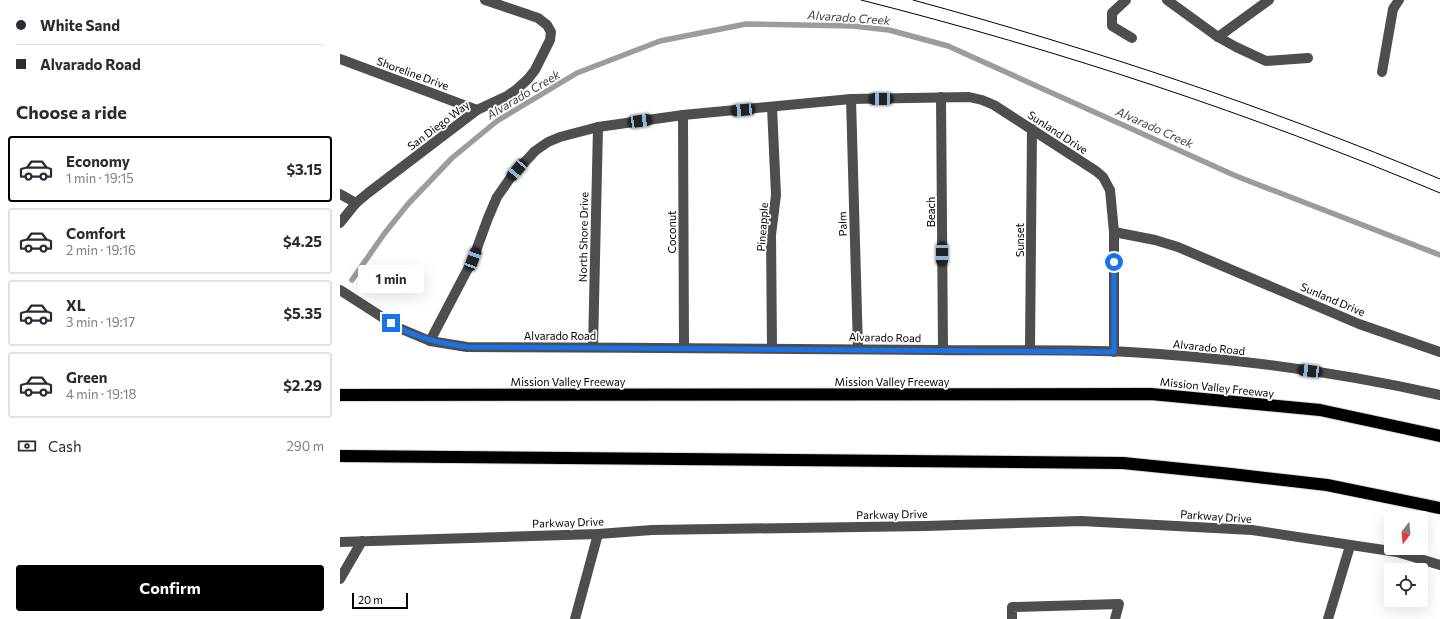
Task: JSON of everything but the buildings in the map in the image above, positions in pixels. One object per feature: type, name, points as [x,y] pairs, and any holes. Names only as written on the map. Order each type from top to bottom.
[{"type":"highway","name":"Mission Valley Freeway","points":[[340,395],[1151,394],[1320,410],[1440,436]]},
{"type":"highway","points":[[340,456],[1123,464],[1231,474],[1327,486],[1440,508]]},
{"type":"street","name":"San Diego Way","points":[[341,222],[356,203],[477,110],[507,96],[528,79],[535,70],[550,40],[551,32],[547,25],[538,18],[485,0]]},
{"type":"street","points":[[1126,0],[1112,13],[1112,26],[1132,38]]},
{"type":"street","points":[[1167,0],[1218,37],[1266,61],[1308,58]]},
{"type":"street","points":[[1218,37],[1269,0]]},
{"type":"street","points":[[1382,72],[1393,9],[1400,0]]},
{"type":"street","name":"Shoreline Drive","points":[[340,59],[477,110]]},
{"type":"street","name":"Beach","points":[[941,97],[943,350]]},
{"type":"street","name":"Sunland Drive","points":[[430,341],[473,259],[497,197],[511,177],[535,151],[548,142],[560,137],[598,127],[683,115],[851,99],[969,97],[994,105],[1103,177],[1110,190],[1114,232],[1155,240],[1178,247],[1359,324],[1440,352]]},
{"type":"street","name":"Palm","points":[[851,99],[858,349]]},
{"type":"street","name":"Pineapple","points":[[772,107],[776,195],[772,235],[772,348]]},
{"type":"street","name":"Coconut","points":[[683,115],[684,348]]},
{"type":"street","name":"North Shore Drive","points":[[592,347],[598,127]]},
{"type":"street","name":"Sunset","points":[[1030,350],[1032,129]]},
{"type":"street","points":[[340,194],[356,203]]},
{"type":"street","points":[[1114,232],[1114,352]]},
{"type":"street","name":"Alvarado Road","points":[[340,290],[399,328],[430,341],[467,347],[772,348],[1114,352],[1202,358],[1310,371],[1361,379],[1440,395]]},
{"type":"street","name":"Parkway Drive","points":[[340,542],[598,534],[652,530],[926,526],[1081,521],[1252,530],[1397,552],[1440,565]]},
{"type":"street","points":[[575,619],[598,534]]},
{"type":"street","points":[[340,579],[362,541]]},
{"type":"street","points":[[1328,619],[1350,546]]},
{"type":"street","points":[[1012,619],[1012,607],[1119,604],[1115,619]]},
{"type":"waterway","name":"Alvarado Creek","points":[[352,280],[384,234],[408,204],[452,158],[497,121],[577,73],[660,41],[746,24],[852,26],[889,30],[948,46],[1236,176],[1440,255]]},
{"type":"tram line","points":[[861,0],[935,19],[1082,62],[1226,110],[1369,164],[1440,193]]},
{"type":"tram line","points":[[913,0],[1113,59],[1180,81],[1310,128],[1440,179]]},
{"type":"route","points":[[391,323],[416,336],[430,341],[467,347],[1114,352],[1114,262]]}]
